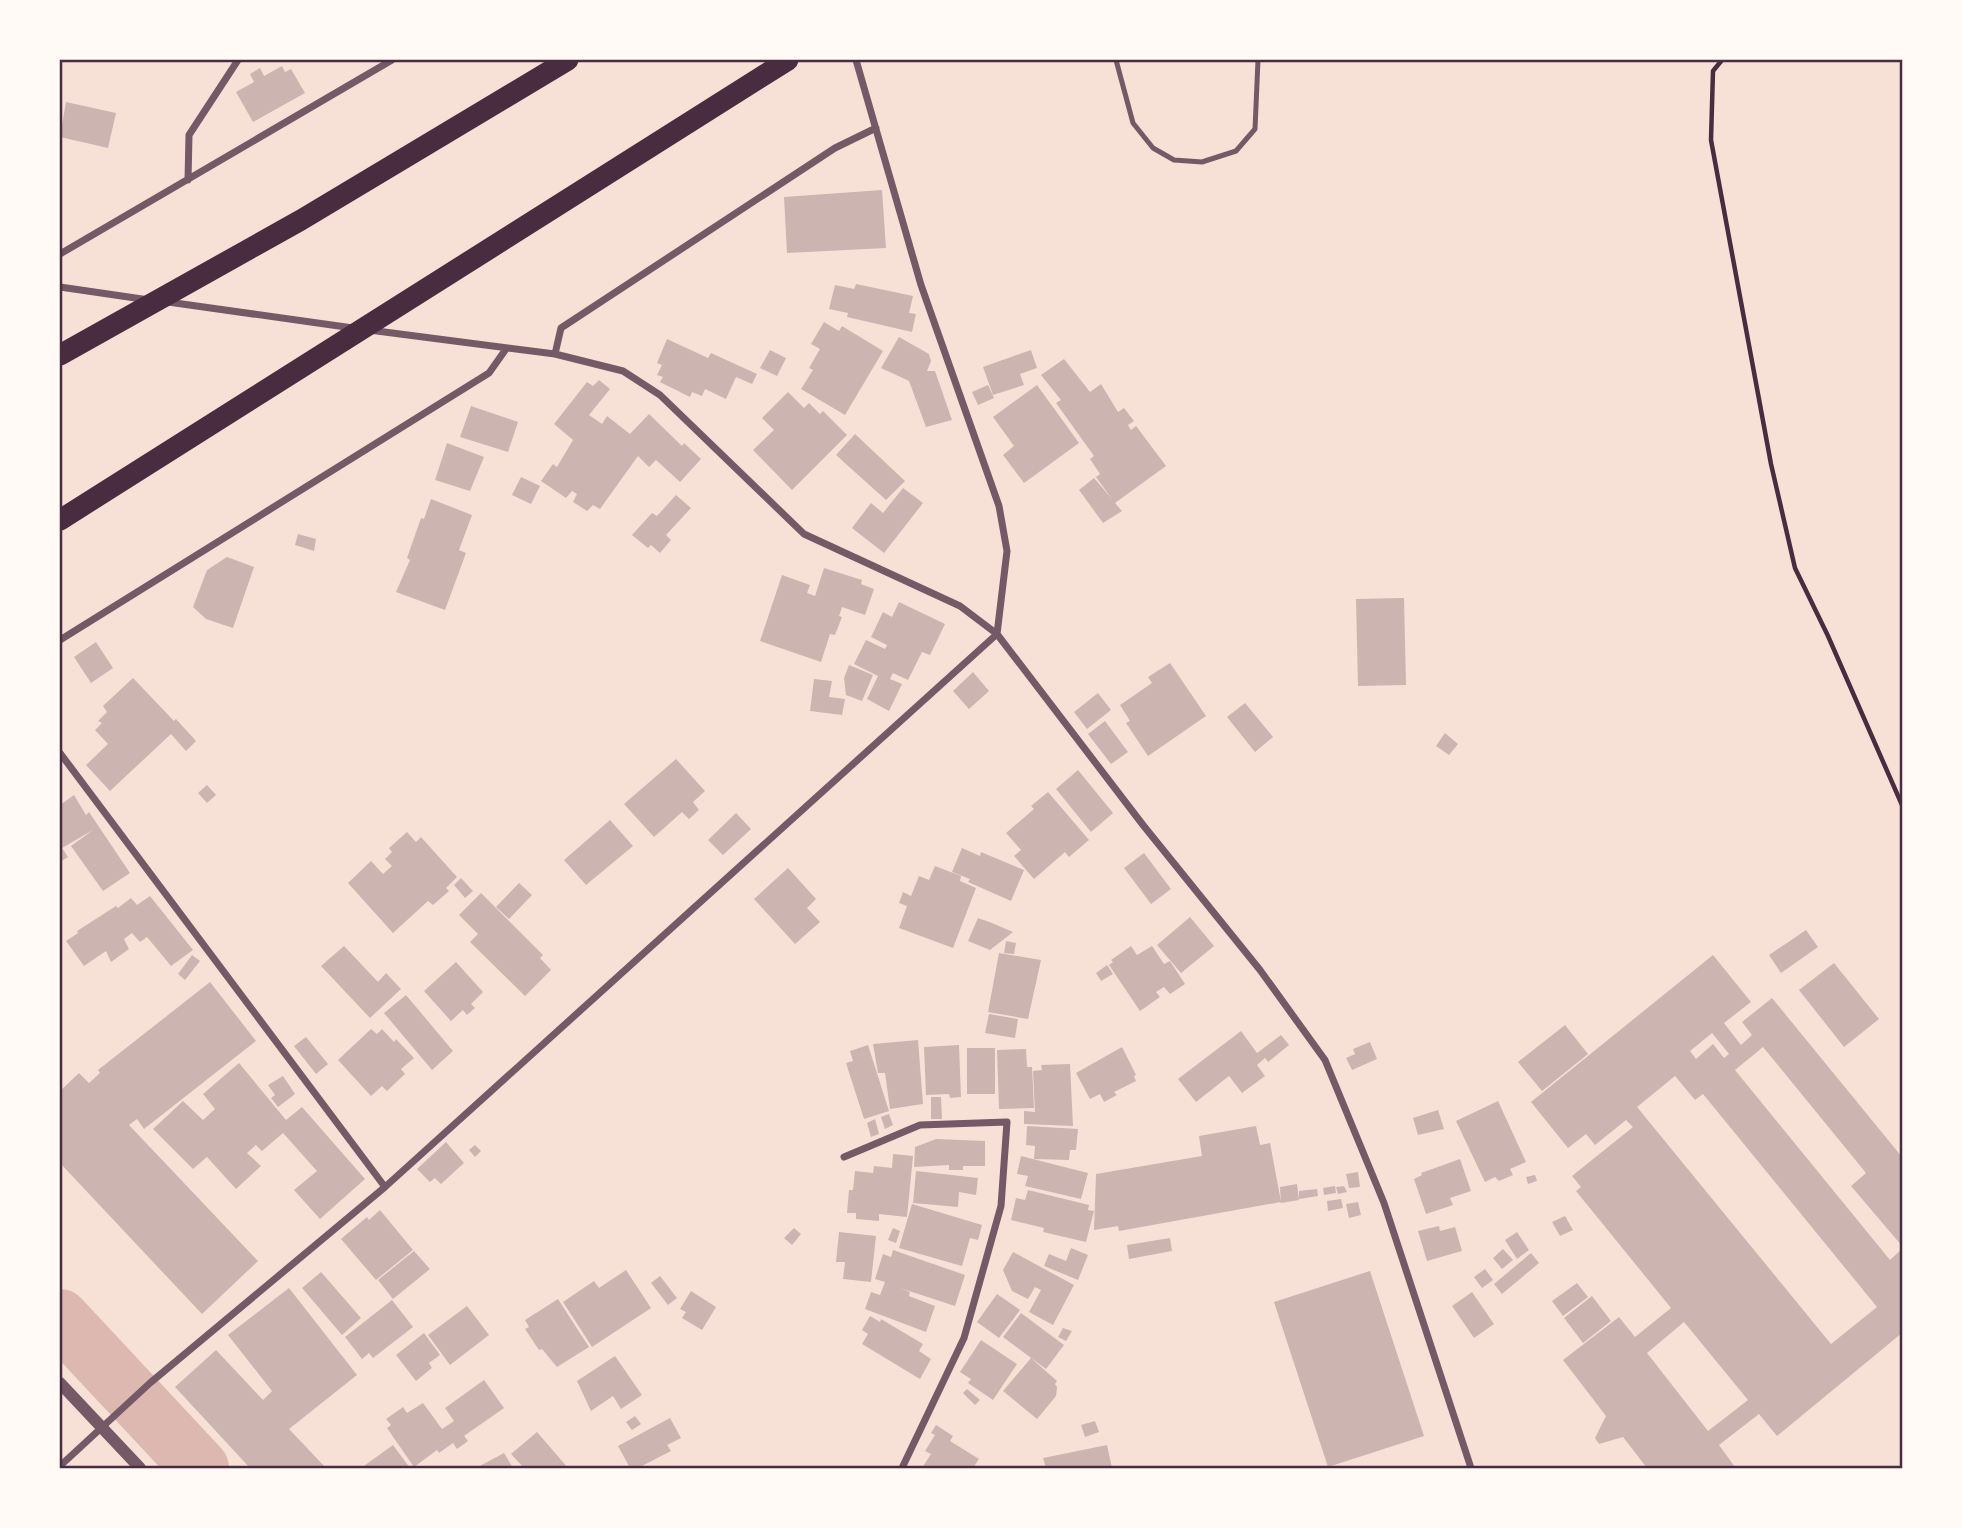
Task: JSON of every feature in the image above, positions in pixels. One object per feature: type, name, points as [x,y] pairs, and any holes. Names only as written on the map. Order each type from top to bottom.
[{"type":"highway","points":[[60,355],[301,220],[568,60]]},
{"type":"highway","points":[[60,520],[788,60]]},
{"type":"street","points":[[188,180],[189,135],[238,60]]},
{"type":"street","points":[[60,254],[392,60]]},
{"type":"street","points":[[60,1466],[149,1383],[385,1187],[997,634],[1007,551],[999,506],[921,285],[856,60]]},
{"type":"street","points":[[555,354],[561,328],[835,148],[876,128]]},
{"type":"street","points":[[60,287],[555,354],[623,372],[660,396],[804,534],[960,606],[997,634],[1143,825],[1260,970],[1325,1060],[1384,1203],[1471,1468]]},
{"type":"street","points":[[60,640],[489,373],[506,349]]},
{"type":"street","points":[[60,753],[385,1187]]},
{"type":"street","points":[[844,1157],[920,1125],[1007,1122],[1001,1206],[964,1338],[902,1468]]},
{"type":"street","points":[[60,1383],[140,1468]]},
{"type":"lane","points":[[1116,60],[1133,123],[1153,148],[1174,160],[1202,162],[1236,151],[1255,129],[1258,60]]},
{"type":"path","points":[[1722,60],[1713,71],[1711,140],[1771,464],[1795,568],[1902,805]]},
{"type":"building","points":[[282,66],[285,72],[291,69],[305,93],[253,122],[236,92],[254,82],[250,74],[260,68],[264,76]]},
{"type":"building","points":[[66,102],[116,113],[108,148],[60,137]]},
{"type":"building","points":[[882,190],[886,248],[787,253],[784,197]]},
{"type":"building","points":[[856,284],[913,296],[909,313],[916,314],[912,332],[847,317],[848,313],[829,309],[835,285],[854,289]]},
{"type":"building","points":[[824,322],[839,331],[842,326],[883,351],[845,415],[801,389],[813,370],[809,368],[820,349],[811,344]]},
{"type":"building","points":[[899,337],[929,354],[931,361],[927,371],[935,371],[952,420],[926,427],[909,381],[881,368]]},
{"type":"building","points":[[667,339],[708,358],[711,353],[757,374],[752,384],[736,377],[726,399],[705,389],[702,396],[692,392],[690,397],[660,382],[663,377],[657,375],[662,365],[657,363]]},
{"type":"building","points":[[770,350],[786,358],[777,376],[760,368]]},
{"type":"building","points":[[1031,350],[1037,368],[1020,374],[1024,385],[993,395],[983,367]]},
{"type":"building","points":[[1064,359],[1090,392],[1101,384],[1118,412],[1124,408],[1134,421],[1128,425],[1131,430],[1136,426],[1166,466],[1115,503],[1122,511],[1103,523],[1079,490],[1094,478],[1112,499],[1096,477],[1100,474],[1090,459],[1094,456],[1056,403],[1061,400],[1041,375]]},
{"type":"building","points":[[599,380],[610,389],[589,415],[602,424],[607,416],[630,434],[649,414],[682,446],[684,443],[701,459],[680,482],[656,460],[649,467],[638,456],[600,509],[593,505],[587,511],[573,502],[577,494],[572,491],[566,498],[541,481],[553,464],[557,467],[573,440],[554,424],[587,382],[593,386]]},
{"type":"building","points":[[988,385],[994,398],[978,405],[972,392]]},
{"type":"building","points":[[1037,385],[1079,443],[1024,483],[1003,455],[1014,446],[993,417]]},
{"type":"building","points":[[788,392],[804,408],[809,403],[820,414],[823,411],[847,435],[792,490],[753,450],[774,430],[762,418]]},
{"type":"building","points":[[471,406],[518,422],[508,452],[460,437]]},
{"type":"building","points":[[855,434],[905,481],[886,500],[836,455]]},
{"type":"building","points":[[447,443],[484,457],[470,491],[435,480]]},
{"type":"building","points":[[521,477],[540,486],[531,504],[512,495]]},
{"type":"building","points":[[903,488],[923,503],[884,553],[852,528],[871,503],[883,513]]},
{"type":"building","points":[[676,495],[691,508],[666,535],[671,540],[660,553],[651,545],[648,548],[632,535],[652,513],[657,516]]},
{"type":"building","points":[[431,499],[472,515],[459,550],[466,553],[445,610],[396,592],[410,560],[407,558],[421,518],[424,519]]},
{"type":"building","points":[[298,534],[316,539],[314,551],[295,545]]},
{"type":"building","points":[[227,557],[254,567],[233,628],[206,619],[193,607],[207,570]]},
{"type":"building","points":[[824,568],[862,580],[861,584],[874,589],[865,615],[842,607],[839,616],[842,617],[835,635],[830,634],[821,662],[760,641],[782,575],[810,585],[807,593],[815,596]]},
{"type":"building","points":[[1404,598],[1406,685],[1358,686],[1356,599]]},
{"type":"building","points":[[899,602],[945,624],[930,655],[922,652],[908,680],[893,673],[890,679],[902,684],[889,711],[867,699],[878,676],[854,664],[866,640],[885,649],[887,645],[871,637],[883,612],[892,617]]},
{"type":"building","points":[[96,642],[113,668],[91,683],[74,657]]},
{"type":"building","points":[[1170,663],[1206,716],[1148,756],[1126,723],[1130,721],[1120,705],[1152,683],[1148,677]]},
{"type":"building","points":[[849,665],[873,675],[862,701],[846,695],[844,678]]},
{"type":"building","points":[[973,672],[989,691],[969,709],[953,691]]},
{"type":"building","points":[[133,678],[196,741],[186,751],[171,734],[110,791],[86,765],[108,744],[95,730],[102,723],[98,721],[107,712],[103,706]]},
{"type":"building","points":[[814,679],[832,681],[829,697],[845,699],[842,715],[810,711]]},
{"type":"building","points":[[1098,693],[1111,710],[1087,729],[1074,712]]},
{"type":"building","points":[[1245,703],[1273,737],[1255,752],[1227,717]]},
{"type":"building","points":[[1105,721],[1128,752],[1111,764],[1088,734]]},
{"type":"building","points":[[1445,733],[1458,744],[1449,755],[1436,746]]},
{"type":"building","points":[[676,759],[705,791],[693,802],[699,810],[689,819],[682,812],[654,837],[624,804]]},
{"type":"building","points":[[1078,770],[1113,813],[1091,832],[1056,789]]},
{"type":"building","points":[[207,785],[216,795],[207,803],[198,793]]},
{"type":"building","points":[[1048,792],[1089,840],[1069,857],[1065,852],[1034,879],[1014,856],[1021,850],[1006,833],[1034,809],[1031,806]]},
{"type":"building","points":[[74,795],[86,815],[89,812],[130,873],[103,891],[71,846],[93,830],[62,848],[68,857],[60,862],[60,805]]},
{"type":"building","points":[[736,813],[751,829],[723,855],[708,840]]},
{"type":"building","points":[[610,820],[633,846],[586,885],[564,860]]},
{"type":"building","points":[[407,832],[416,842],[421,837],[457,877],[446,888],[449,891],[433,905],[428,901],[393,933],[348,883],[371,861],[383,874],[392,866],[385,859],[392,852],[389,848]]},
{"type":"building","points":[[962,848],[980,856],[981,852],[1024,870],[1011,901],[952,872]]},
{"type":"building","points":[[1144,853],[1171,889],[1151,904],[1124,868]]},
{"type":"building","points":[[935,866],[961,876],[960,881],[976,888],[953,948],[899,928],[907,906],[899,903],[903,892],[911,896],[919,876],[929,880]]},
{"type":"building","points":[[788,868],[816,899],[807,908],[820,922],[795,944],[754,899]]},
{"type":"building","points":[[461,878],[473,891],[465,898],[454,885]]},
{"type":"building","points":[[519,883],[532,895],[509,919],[496,907]]},
{"type":"building","points":[[481,893],[543,955],[540,958],[551,970],[525,996],[470,942],[478,934],[459,915]]},
{"type":"building","points":[[150,896],[193,950],[171,966],[147,937],[140,942],[132,933],[124,939],[129,949],[111,962],[106,951],[84,966],[66,941],[116,906],[118,908],[131,898],[137,905]]},
{"type":"building","points":[[1190,917],[1214,946],[1181,973],[1157,945]]},
{"type":"building","points":[[978,918],[1013,932],[990,950],[968,941]]},
{"type":"building","points":[[1806,930],[1818,947],[1781,973],[1769,955]]},
{"type":"building","points":[[1006,941],[1016,943],[1014,954],[1004,953]]},
{"type":"building","points":[[344,946],[378,982],[386,973],[401,989],[370,1018],[321,966]]},
{"type":"building","points":[[1131,946],[1137,955],[1152,946],[1164,964],[1170,961],[1185,984],[1170,994],[1164,987],[1156,992],[1160,997],[1140,1011],[1109,965],[1113,962],[1111,960]]},
{"type":"building","points":[[999,953],[1041,960],[1028,1019],[988,1012]]},
{"type":"building","points":[[192,955],[200,961],[185,980],[178,974]]},
{"type":"building","points":[[1713,955],[1751,1002],[1724,1023],[1741,1045],[1752,1035],[1742,1022],[1772,998],[1902,1157],[1902,1246],[1851,1186],[1866,1173],[1763,1047],[1735,1070],[1890,1260],[1902,1249],[1902,1333],[1777,1436],[1759,1414],[1719,1445],[1735,1467],[1733,1468],[1647,1468],[1623,1437],[1599,1444],[1595,1438],[1606,1416],[1563,1360],[1619,1317],[1635,1337],[1671,1308],[1576,1191],[1581,1187],[1572,1176],[1633,1127],[1626,1120],[1595,1145],[1586,1134],[1568,1148],[1531,1102]],"holes":[[[1712,1033],[1729,1054],[1724,1058],[1713,1044],[1696,1059],[1690,1051]],[[1675,1076],[1695,1100],[1703,1094],[1877,1307],[1831,1344],[1637,1107]],[[1684,1322],[1748,1400],[1708,1431],[1647,1353]]]},
{"type":"building","points":[[456,962],[483,992],[471,1004],[475,1008],[467,1015],[463,1010],[451,1021],[424,991]]},
{"type":"building","points":[[1834,963],[1879,1019],[1844,1047],[1799,990]]},
{"type":"building","points":[[1107,965],[1113,974],[1101,981],[1096,973]]},
{"type":"building","points":[[210,982],[256,1041],[144,1129],[137,1119],[129,1125],[258,1261],[202,1314],[60,1163],[60,1091],[79,1073],[89,1083],[100,1073],[98,1070]]},
{"type":"building","points":[[406,995],[453,1051],[432,1070],[384,1013]]},
{"type":"building","points":[[989,1014],[1018,1019],[1015,1038],[985,1033]]},
{"type":"building","points":[[1565,1025],[1588,1054],[1542,1091],[1518,1062]]},
{"type":"building","points":[[371,1029],[377,1034],[382,1029],[414,1058],[401,1069],[405,1074],[387,1091],[382,1086],[371,1096],[338,1060]]},
{"type":"building","points":[[1241,1031],[1257,1053],[1281,1035],[1289,1045],[1268,1062],[1265,1058],[1257,1065],[1265,1076],[1242,1093],[1229,1076],[1196,1102],[1178,1079]]},
{"type":"building","points":[[306,1037],[328,1064],[316,1074],[294,1046]]},
{"type":"building","points":[[918,1040],[923,1104],[890,1109],[885,1073],[878,1073],[873,1044]]},
{"type":"building","points":[[1370,1042],[1377,1059],[1352,1070],[1346,1058],[1355,1054],[1353,1049]]},
{"type":"building","points":[[868,1045],[889,1111],[864,1119],[846,1063],[853,1061],[850,1051]]},
{"type":"building","points":[[959,1045],[961,1097],[950,1098],[949,1094],[926,1095],[924,1047]]},
{"type":"building","points":[[1122,1047],[1136,1075],[1136,1081],[1114,1092],[1117,1095],[1104,1102],[1100,1094],[1090,1099],[1076,1073]]},
{"type":"building","points":[[967,1048],[995,1048],[995,1094],[967,1094]]},
{"type":"building","points":[[1026,1049],[1027,1067],[1032,1067],[1034,1108],[999,1109],[997,1050]]},
{"type":"building","points":[[239,1063],[286,1120],[302,1107],[365,1179],[320,1219],[294,1190],[317,1171],[283,1133],[262,1151],[256,1145],[247,1153],[261,1166],[236,1189],[207,1157],[193,1169],[153,1129],[183,1101],[203,1120],[215,1109],[203,1094]]},
{"type":"building","points":[[1070,1064],[1073,1126],[1024,1124],[1024,1111],[1035,1112],[1033,1071],[1042,1070],[1041,1065]]},
{"type":"building","points":[[283,1076],[295,1094],[278,1107],[271,1098],[275,1095],[268,1085]]},
{"type":"building","points":[[931,1097],[941,1097],[942,1119],[931,1119]]},
{"type":"building","points":[[1498,1101],[1526,1162],[1510,1169],[1513,1175],[1499,1181],[1495,1177],[1485,1182],[1456,1121]]},
{"type":"building","points":[[1438,1110],[1444,1129],[1418,1135],[1413,1118]]},
{"type":"building","points":[[889,1114],[893,1125],[885,1129],[881,1117]]},
{"type":"building","points":[[875,1119],[879,1134],[871,1137],[867,1123]]},
{"type":"building","points":[[1027,1126],[1078,1129],[1076,1150],[1070,1150],[1069,1160],[1034,1159],[1035,1146],[1026,1145]]},
{"type":"building","points":[[1256,1126],[1260,1145],[1270,1143],[1281,1202],[1119,1231],[1118,1226],[1094,1230],[1096,1174],[1202,1156],[1199,1136]]},
{"type":"building","points":[[936,1139],[985,1141],[985,1166],[963,1166],[963,1170],[949,1170],[949,1165],[914,1167],[915,1147]]},
{"type":"building","points":[[446,1142],[464,1163],[441,1184],[435,1178],[430,1182],[417,1169]]},
{"type":"building","points":[[475,1145],[481,1151],[475,1157],[469,1150]]},
{"type":"building","points":[[893,1154],[913,1156],[907,1217],[879,1214],[879,1221],[856,1219],[856,1213],[847,1213],[849,1190],[853,1190],[855,1171],[873,1173],[874,1166],[892,1168]]},
{"type":"building","points":[[1021,1156],[1088,1173],[1081,1199],[1025,1186],[1028,1176],[1017,1174]]},
{"type":"building","points":[[1460,1159],[1471,1191],[1450,1198],[1453,1205],[1426,1214],[1414,1179],[1422,1175],[1421,1173]]},
{"type":"building","points":[[916,1171],[978,1178],[976,1195],[959,1192],[958,1207],[913,1203]]},
{"type":"building","points":[[1358,1172],[1360,1187],[1349,1188],[1346,1174]]},
{"type":"building","points":[[1535,1175],[1537,1181],[1528,1184],[1526,1177]]},
{"type":"building","points":[[1297,1184],[1299,1200],[1281,1203],[1280,1187]]},
{"type":"building","points":[[1335,1186],[1336,1193],[1324,1195],[1323,1188]]},
{"type":"building","points":[[1344,1186],[1347,1192],[1338,1194],[1336,1187]]},
{"type":"building","points":[[1317,1189],[1318,1196],[1299,1199],[1299,1191]]},
{"type":"building","points":[[1028,1190],[1089,1205],[1088,1210],[1094,1211],[1086,1242],[1043,1232],[1044,1228],[1011,1220],[1016,1198],[1025,1200]]},
{"type":"building","points":[[1341,1199],[1343,1208],[1328,1211],[1327,1201]]},
{"type":"building","points":[[1358,1202],[1361,1215],[1349,1218],[1346,1204]]},
{"type":"building","points":[[912,1204],[982,1225],[978,1240],[970,1238],[962,1266],[899,1248]]},
{"type":"building","points":[[380,1210],[413,1250],[376,1280],[341,1239],[367,1217],[369,1220]]},
{"type":"building","points":[[1565,1216],[1573,1230],[1560,1236],[1552,1222]]},
{"type":"building","points":[[1439,1226],[1440,1231],[1455,1227],[1462,1251],[1427,1261],[1418,1231]]},
{"type":"building","points":[[794,1228],[801,1234],[792,1245],[784,1238]]},
{"type":"building","points":[[893,1228],[900,1231],[896,1243],[888,1240]]},
{"type":"building","points":[[839,1232],[876,1236],[871,1282],[843,1279],[845,1262],[836,1262]]},
{"type":"building","points":[[1517,1232],[1529,1250],[1517,1259],[1505,1240]]},
{"type":"building","points":[[1170,1238],[1172,1251],[1129,1259],[1127,1245]]},
{"type":"building","points":[[1071,1248],[1088,1255],[1078,1280],[1044,1266],[1049,1254],[1066,1261]]},
{"type":"building","points":[[1503,1249],[1513,1260],[1502,1269],[1493,1258]]},
{"type":"building","points":[[893,1250],[965,1275],[955,1306],[900,1288],[910,1292],[909,1296],[935,1306],[926,1332],[865,1309],[871,1292],[880,1295],[885,1282],[875,1279],[883,1254],[891,1257]]},
{"type":"building","points":[[414,1251],[430,1269],[393,1299],[378,1280]]},
{"type":"building","points":[[1013,1252],[1074,1285],[1053,1325],[1029,1312],[1041,1290],[1035,1287],[1028,1299],[1012,1291],[1003,1270]]},
{"type":"building","points":[[1531,1253],[1539,1263],[1502,1294],[1494,1284]]},
{"type":"building","points":[[1485,1269],[1493,1280],[1482,1288],[1474,1277]]},
{"type":"building","points":[[626,1270],[651,1308],[592,1347],[563,1302],[594,1281],[599,1288]]},
{"type":"building","points":[[1370,1271],[1424,1436],[1328,1467],[1274,1302]]},
{"type":"building","points":[[321,1272],[361,1318],[342,1335],[302,1288]]},
{"type":"building","points":[[660,1276],[677,1298],[668,1305],[651,1283]]},
{"type":"building","points":[[1577,1283],[1588,1297],[1563,1316],[1552,1301]]},
{"type":"building","points":[[289,1288],[357,1375],[289,1429],[326,1468],[250,1468],[175,1387],[216,1350],[263,1400],[272,1391],[228,1335]]},
{"type":"building","points":[[691,1291],[716,1307],[702,1330],[682,1318],[686,1312],[680,1309]]},
{"type":"building","points":[[1472,1292],[1494,1324],[1474,1338],[1452,1306]]},
{"type":"building","points":[[997,1294],[1020,1310],[999,1338],[977,1322]]},
{"type":"building","points":[[1592,1296],[1611,1321],[1583,1343],[1564,1318]]},
{"type":"building","points":[[558,1299],[589,1347],[557,1367],[542,1349],[539,1350],[525,1329],[529,1327],[525,1320]]},
{"type":"building","points":[[392,1300],[413,1327],[373,1358],[369,1353],[362,1359],[345,1337]]},
{"type":"building","points":[[467,1306],[489,1335],[450,1365],[428,1335]]},
{"type":"building","points":[[1021,1313],[1064,1345],[1046,1369],[1003,1337]]},
{"type":"building","points":[[870,1316],[880,1322],[881,1319],[923,1344],[919,1351],[931,1359],[920,1379],[862,1344],[868,1334],[862,1330]]},
{"type":"building","points":[[1063,1328],[1072,1331],[1066,1341],[1058,1337]]},
{"type":"building","points":[[424,1333],[440,1355],[429,1363],[432,1368],[416,1381],[396,1355]]},
{"type":"building","points":[[981,1340],[1017,1364],[993,1400],[968,1383],[971,1379],[960,1372]]},
{"type":"building","points":[[615,1356],[642,1395],[621,1409],[613,1396],[591,1411],[577,1381]]},
{"type":"building","points":[[1031,1358],[1057,1381],[1056,1396],[1037,1419],[1003,1391]]},
{"type":"building","points":[[484,1380],[504,1408],[464,1436],[468,1441],[457,1449],[453,1443],[439,1453],[437,1450],[414,1467],[387,1428],[391,1425],[386,1419],[403,1407],[407,1413],[423,1403],[442,1429],[454,1421],[445,1408]]},
{"type":"building","points":[[967,1389],[980,1400],[975,1405],[963,1393]]},
{"type":"building","points":[[635,1416],[641,1424],[632,1430],[626,1422]]},
{"type":"building","points":[[670,1418],[681,1438],[667,1445],[671,1451],[638,1468],[630,1468],[618,1446]]},
{"type":"building","points":[[1095,1421],[1099,1432],[1085,1437],[1081,1425]]},
{"type":"building","points":[[936,1425],[953,1436],[950,1441],[979,1459],[973,1468],[922,1468],[931,1454],[925,1451],[935,1435],[931,1433]]},
{"type":"building","points":[[537,1432],[568,1468],[524,1468],[511,1454]]},
{"type":"building","points":[[393,1445],[410,1468],[361,1468]]},
{"type":"building","points":[[1107,1445],[1112,1468],[1046,1468],[1043,1458]]},
{"type":"building","points":[[504,1453],[513,1468],[476,1468]]},
{"type":"waterway","points":[[60,1318],[200,1468]]}]
